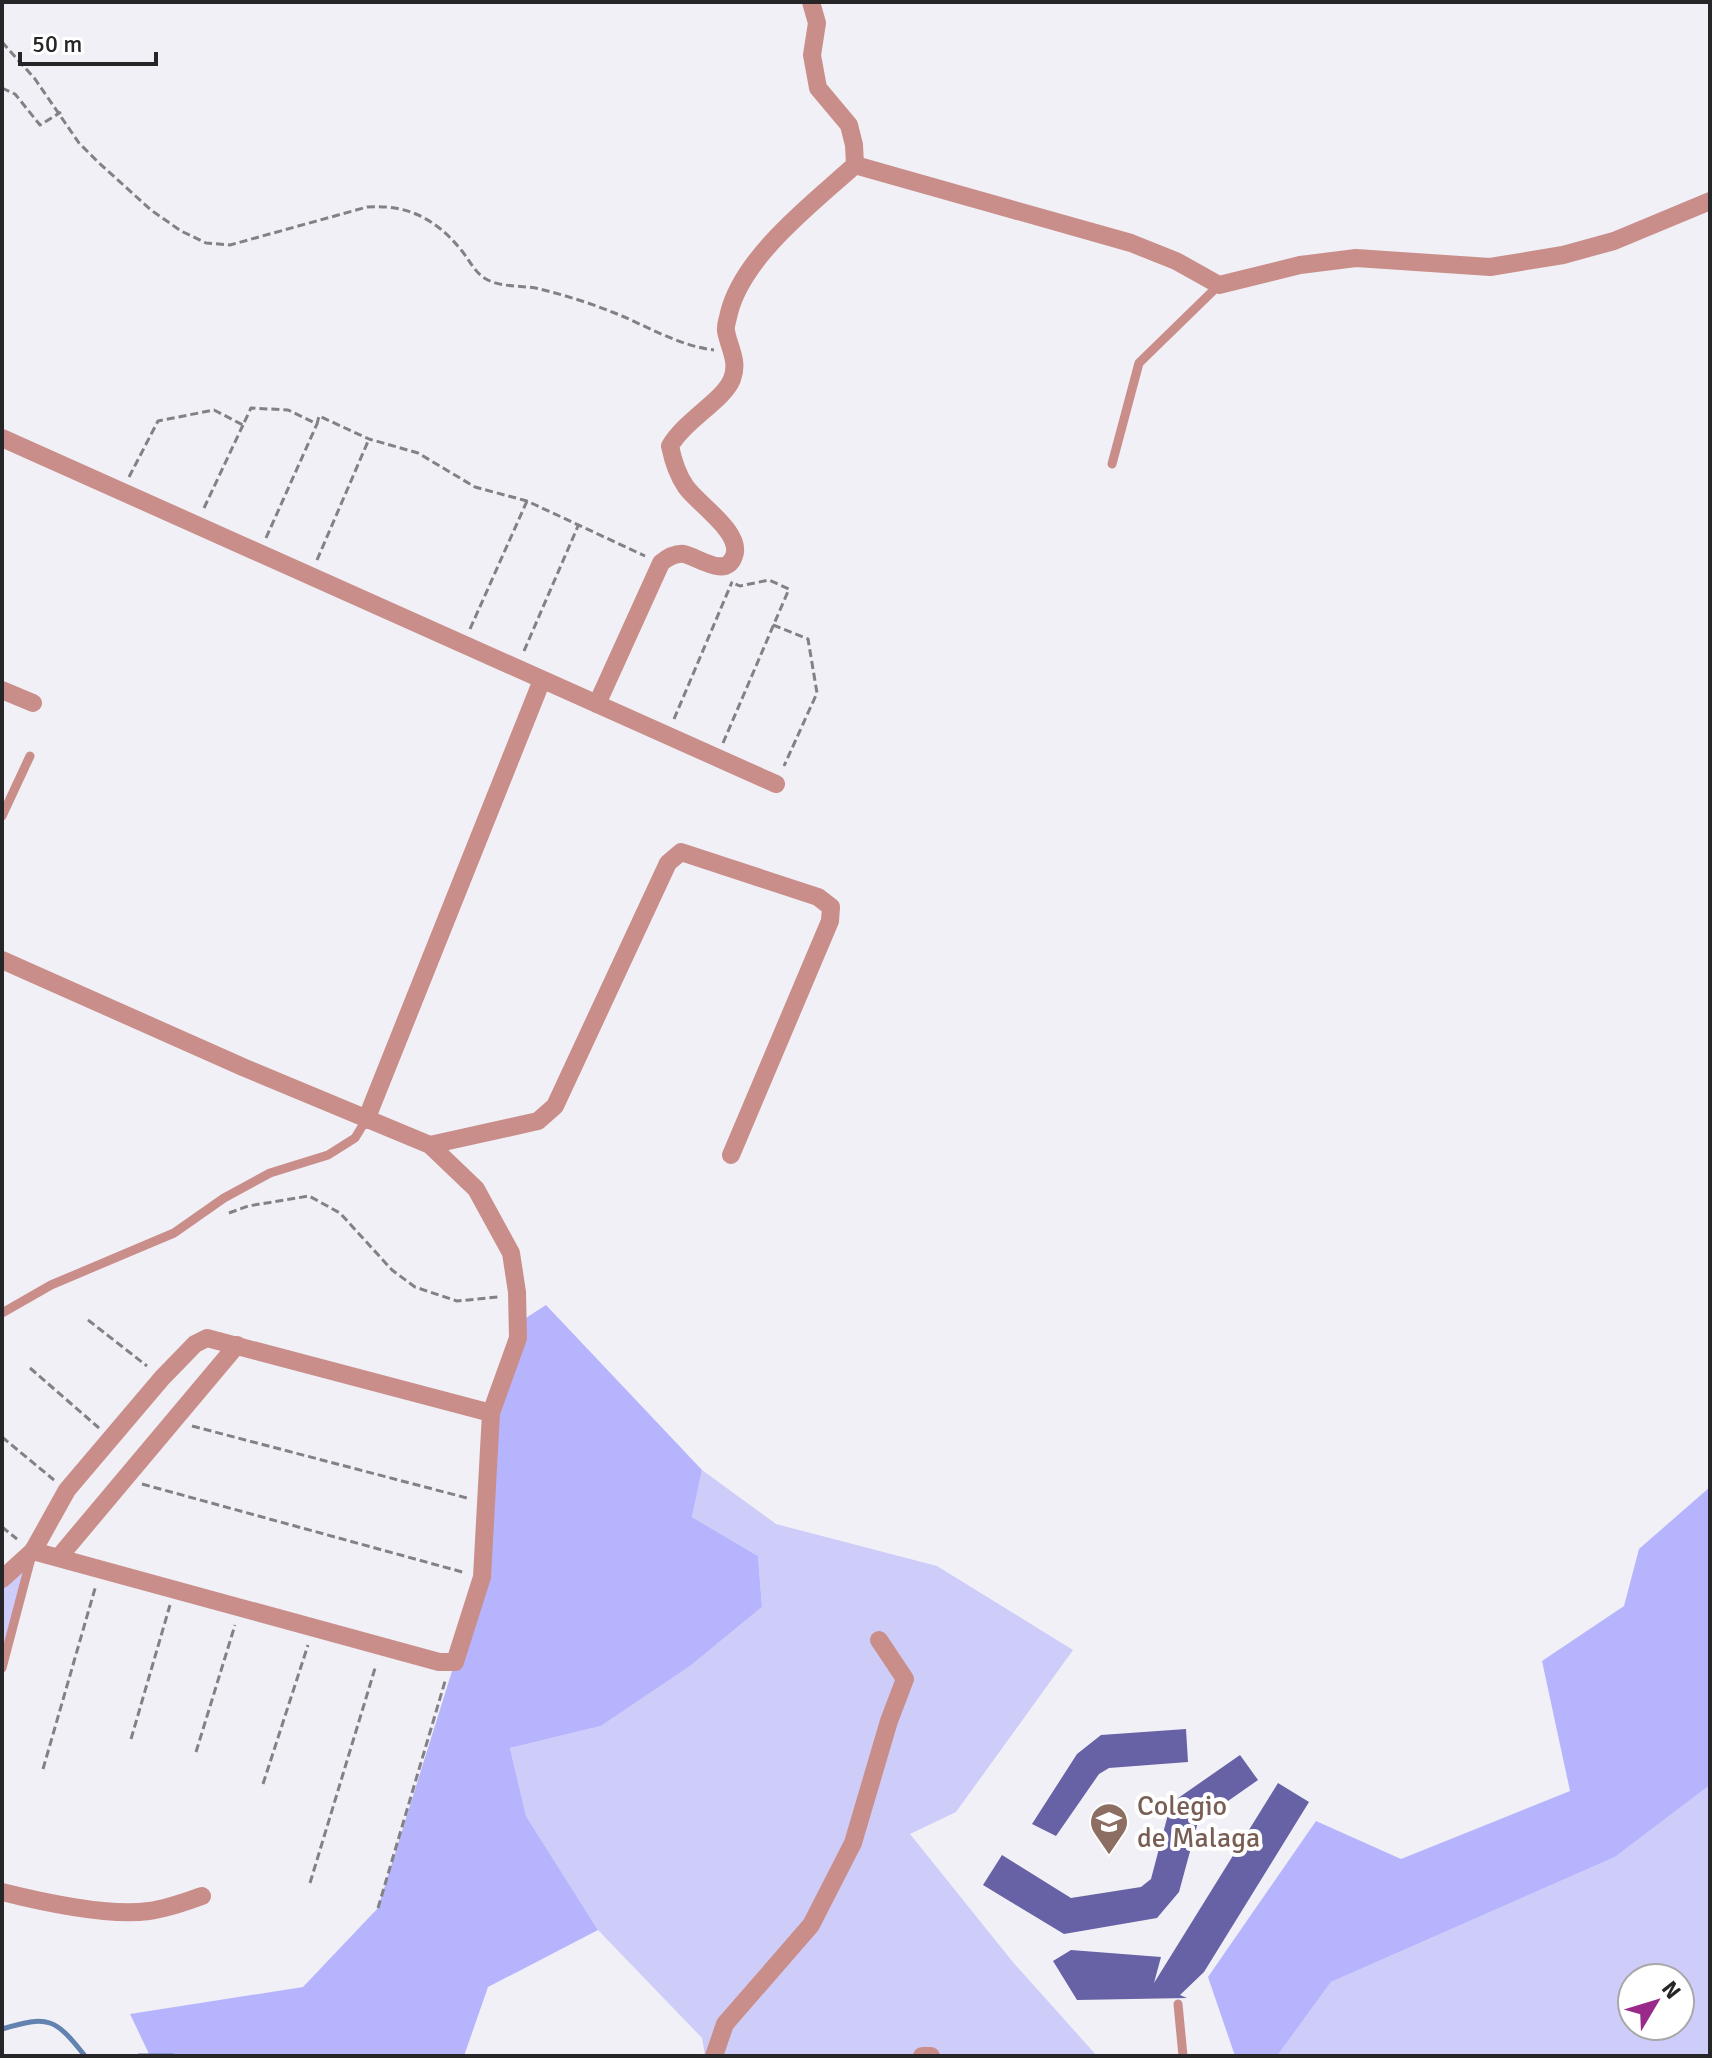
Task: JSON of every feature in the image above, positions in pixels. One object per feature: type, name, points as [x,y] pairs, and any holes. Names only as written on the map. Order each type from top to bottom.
[{"type":"street","points":[[597,704],[661,563],[685,554],[710,566],[722,566],[731,562],[735,554],[733,539],[687,488],[672,459],[670,446],[678,433],[726,390],[733,378],[733,352],[725,329],[731,305],[743,280],[771,244],[855,165],[849,125],[818,88],[812,55],[817,23],[811,2]]},
{"type":"street","points":[[855,165],[1131,243],[1176,261],[1219,285],[1300,265],[1356,258],[1490,267],[1563,255],[1614,241],[1710,201]]},
{"type":"street","points":[[2,438],[776,784]]},
{"type":"street","points":[[366,1120],[542,680]]},
{"type":"street","points":[[2,690],[33,703]]},
{"type":"street","points":[[430,1145],[538,1121],[555,1106],[668,863],[681,852],[818,897],[831,907],[830,921],[731,1155]]},
{"type":"street","points":[[2,960],[366,1120],[430,1145],[476,1189],[511,1253],[517,1292],[518,1338],[491,1413],[482,1577],[453,1661],[439,1662],[33,1551]]},
{"type":"street","points":[[2,1579],[33,1551],[67,1490],[162,1378],[195,1344],[207,1338],[491,1413]]},
{"type":"street","points":[[59,1557],[237,1345]]},
{"type":"street","points":[[714,2056],[725,2024],[811,1925],[853,1843],[889,1721],[905,1679],[879,1640]]},
{"type":"street","points":[[2,1892],[119,1912],[146,1912],[202,1896]]},
{"type":"street","points":[[922,2056],[931,2056]]},
{"type":"lane","points":[[1112,464],[1139,363],[1219,285]]},
{"type":"lane","points":[[2,816],[30,756]]},
{"type":"lane","points":[[2,1313],[51,1285],[174,1233],[224,1198],[270,1173],[328,1155],[355,1138],[366,1120]]},
{"type":"lane","points":[[2,1668],[33,1551]]},
{"type":"lane","points":[[1178,2004],[1183,2056]]},
{"type":"path","points":[[2,42],[61,112],[79,143],[130,193],[181,231],[206,243],[230,245],[367,207],[385,206],[412,211],[439,226],[476,271],[496,283],[538,289],[604,309],[663,336],[701,348],[733,352]]},
{"type":"path","points":[[2,88],[15,94],[40,125],[61,112]]},
{"type":"path","points":[[197,525],[251,408],[288,410],[317,424]]},
{"type":"path","points":[[122,491],[158,421],[214,410],[243,425]]},
{"type":"path","points":[[259,553],[319,416],[369,439],[418,453],[475,487],[527,501],[661,563]]},
{"type":"path","points":[[310,576],[369,439]]},
{"type":"path","points":[[463,644],[527,501]]},
{"type":"path","points":[[517,668],[578,526]]},
{"type":"path","points":[[716,757],[789,589],[769,580],[740,586],[722,578]]},
{"type":"path","points":[[667,735],[732,582]]},
{"type":"path","points":[[773,625],[808,639],[817,693],[776,784]]},
{"type":"path","points":[[218,1217],[248,1206],[309,1196],[340,1213],[392,1270],[427,1292],[457,1301],[489,1299],[517,1292]]},
{"type":"path","points":[[88,1320],[162,1378]]},
{"type":"path","points":[[30,1368],[111,1438]]},
{"type":"path","points":[[173,1421],[486,1502]]},
{"type":"path","points":[[2,1437],[67,1490]]},
{"type":"path","points":[[124,1479],[482,1577]]},
{"type":"path","points":[[43,1769],[100,1569]]},
{"type":"path","points":[[131,1739],[175,1590]]},
{"type":"path","points":[[196,1752],[241,1606]]},
{"type":"path","points":[[263,1784],[314,1627]]},
{"type":"path","points":[[310,1883],[382,1646]]},
{"type":"path","points":[[378,1908],[453,1661]]},
{"type":"shaded area","points":[[546,1305],[702,1470],[692,1517],[758,1556],[762,1607],[690,1666],[601,1726],[510,1748],[526,1816],[598,1930],[488,1987],[464,2056],[150,2056],[130,2014],[303,1987],[378,1908],[477,1591],[491,1413],[518,1323]]},
{"type":"shaded area","points":[[702,1470],[776,1524],[937,1566],[1073,1650],[956,1812],[910,1834],[1012,1961],[1097,2056],[705,2056],[702,2038],[598,1930],[526,1816],[510,1748],[601,1726],[690,1666],[762,1607],[758,1556],[692,1517]]},
{"type":"shaded area","points":[[1710,1487],[1710,1785],[1615,1857],[1331,1982],[1277,2056],[1235,2056],[1208,1977],[1316,1821],[1401,1859],[1570,1791],[1542,1661],[1624,1606],[1639,1549]]},
{"type":"shaded area","points":[[33,1551],[2,1668],[2,1579]]},
{"type":"shaded area","points":[[1710,1785],[1710,2056],[1277,2056],[1331,1982],[1615,1857]]},
{"type":"building","points":[[1186,1729],[1188,1762],[1109,1768],[1099,1774],[1056,1836],[1032,1824],[1077,1754],[1101,1735]]},
{"type":"building","points":[[1240,1755],[1258,1780],[1198,1822],[1179,1892],[1157,1918],[1064,1934],[983,1885],[1002,1855],[1071,1898],[1141,1887],[1151,1879],[1171,1803]]},
{"type":"building","points":[[1278,1783],[1309,1802],[1204,1972],[1180,1995],[1187,1998],[1077,2000],[1053,1961],[1071,1950],[1161,1957],[1154,1983]]},
{"type":"waterway","points":[[2,2029],[31,2022],[50,2023],[66,2034],[85,2056]]},
{"type":"waterway","points":[[139,2056],[173,2056]]},
{"type":"place","name":"Colegio de Malaga","points":[[1109,1856]]}]
